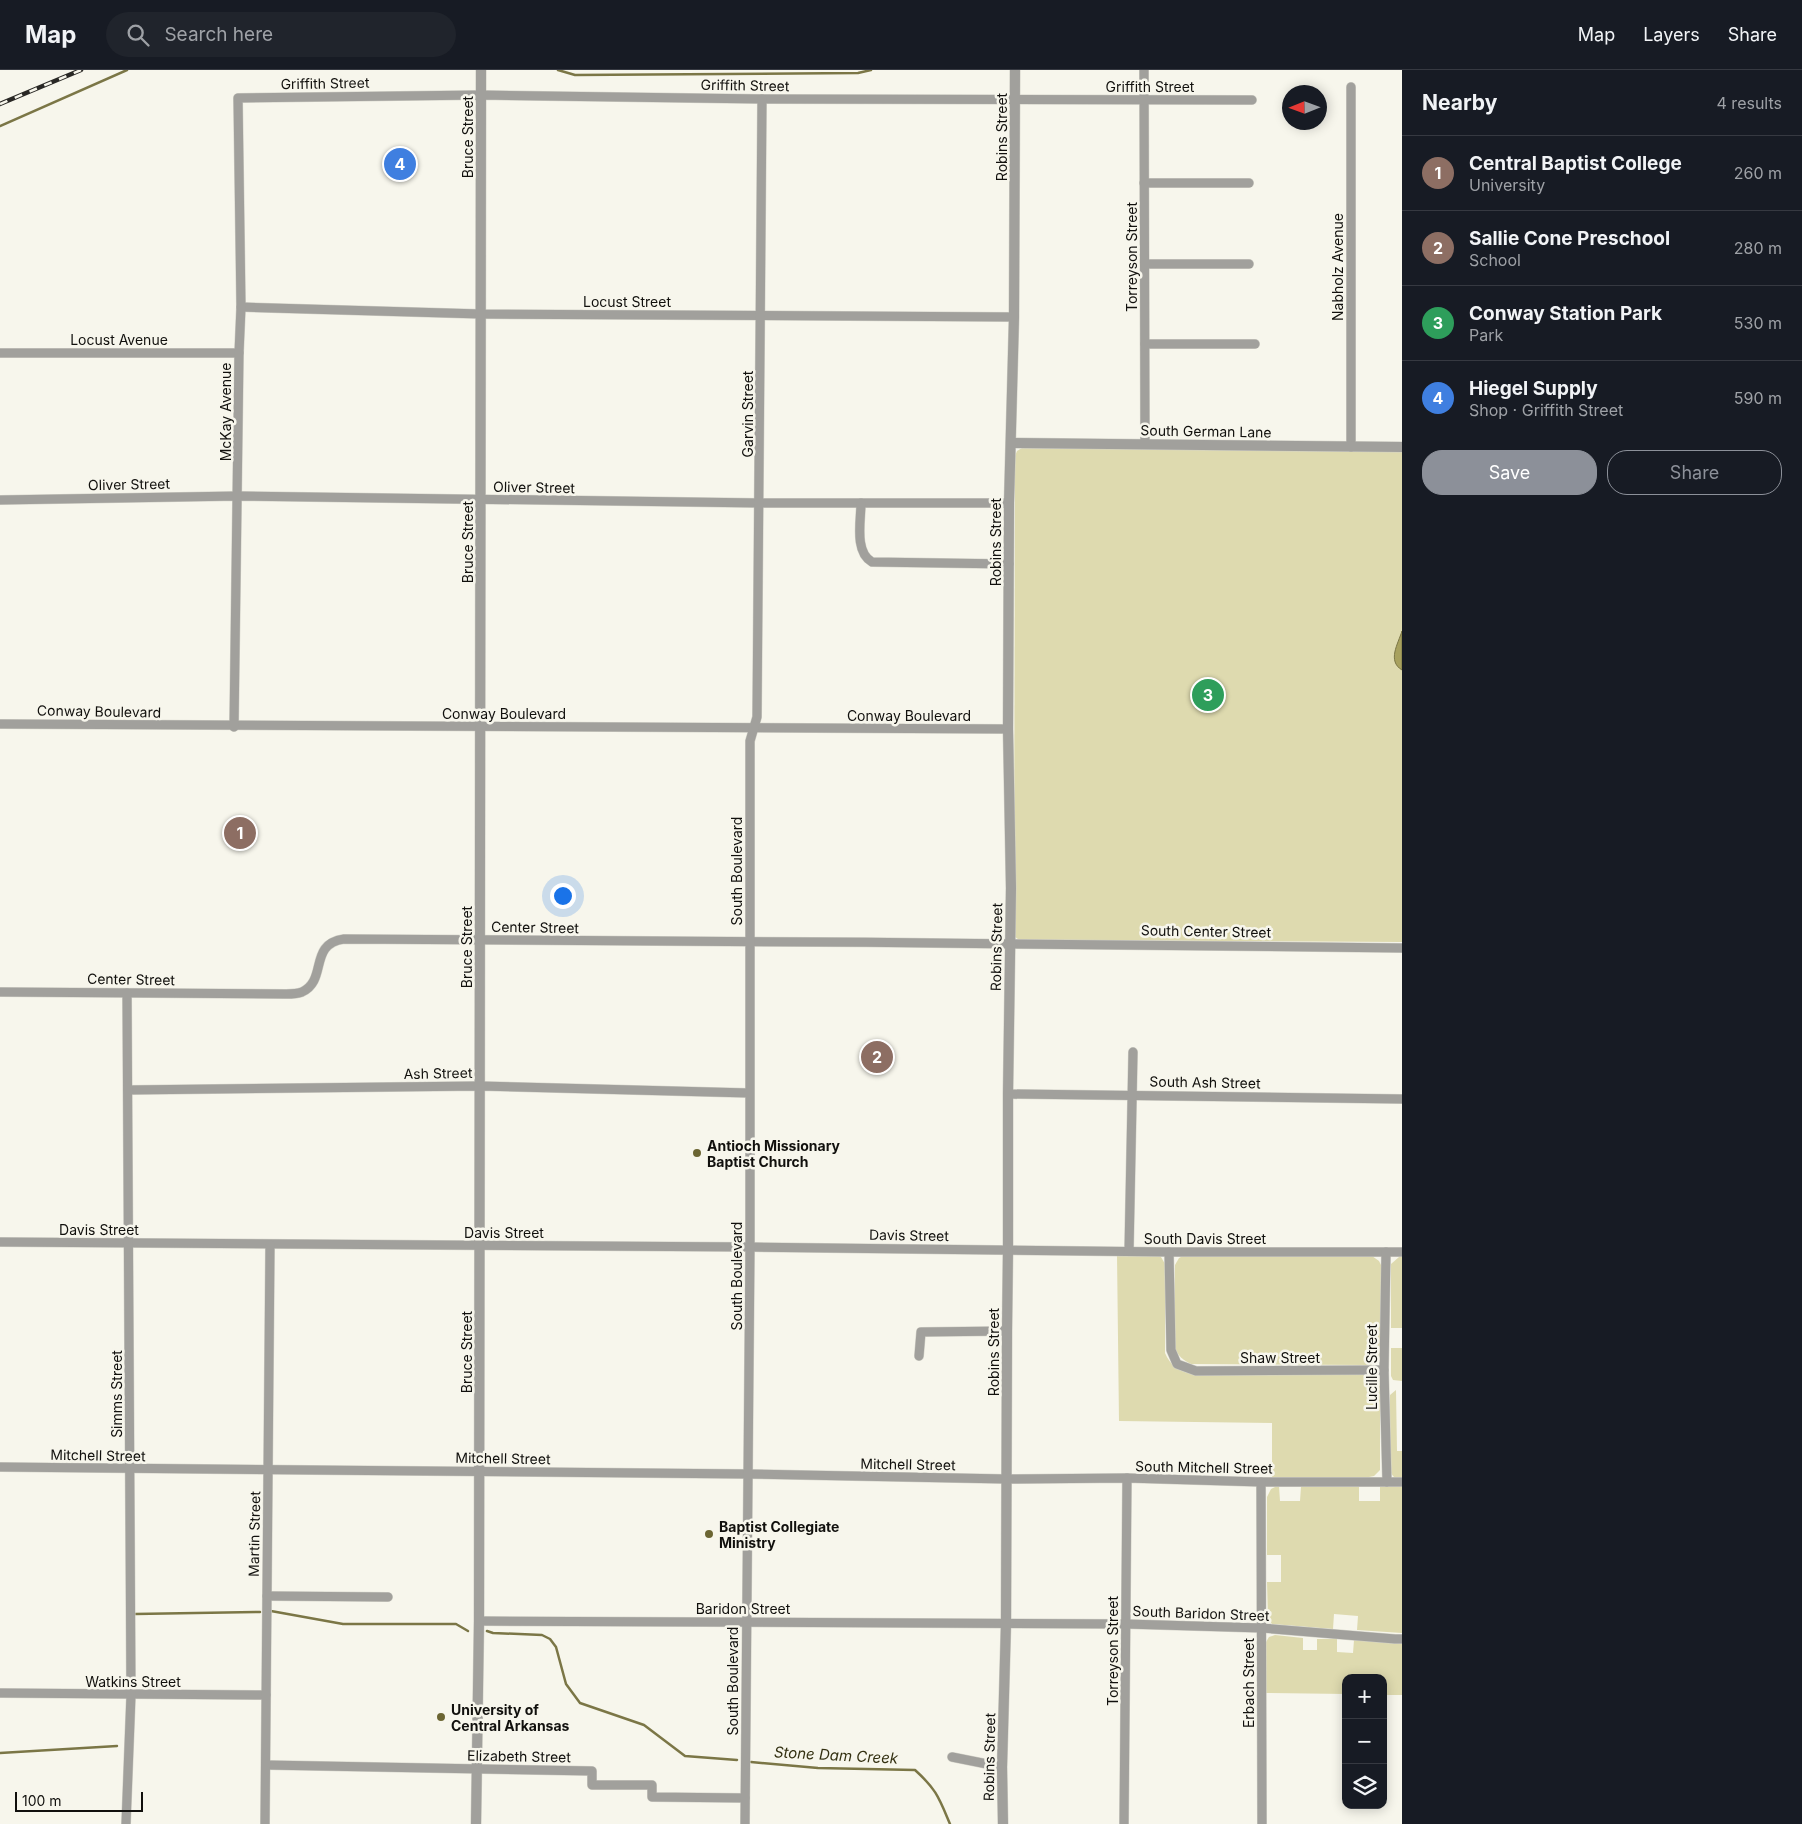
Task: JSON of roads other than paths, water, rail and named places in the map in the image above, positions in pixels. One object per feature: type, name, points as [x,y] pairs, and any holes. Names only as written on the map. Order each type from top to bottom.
[{"type":"street","name":"Bruce Street","points":[[476,1824],[480,1471],[482,70]]},
{"type":"street","name":"Robins Street","points":[[1003,1824],[1010,943],[1008,564],[1014,317],[1015,70]]},
{"type":"street","name":"Torreyson Street","points":[[1144,70],[1145,444]]},
{"type":"street","name":"Nabholz Avenue","points":[[1351,87],[1351,447]]},
{"type":"street","name":"Griffith Street","points":[[238,98],[481,95],[762,99],[1252,100]]},
{"type":"street","name":"McKay Avenue","points":[[234,726],[241,307],[238,98]]},
{"type":"street","name":"Garvin Street","points":[[754,728],[757,717],[760,503],[762,99]]},
{"type":"street","points":[[1144,184],[1249,183]]},
{"type":"street","points":[[1145,264],[1249,264]]},
{"type":"street","name":"Locust Street","points":[[241,307],[481,314],[1014,317]]},
{"type":"street","points":[[1145,344],[1255,344]]},
{"type":"street","name":"Locust Avenue","points":[[0,353],[239,353]]},
{"type":"street","name":"South German Lane","points":[[1010,443],[1402,447]]},
{"type":"street","name":"Oliver Street","points":[[0,500],[238,496],[760,503],[1009,503]]},
{"type":"street","points":[[861,503],[861,545],[867,559],[872,562],[1008,564]]},
{"type":"street","name":"Conway Boulevard","points":[[0,724],[1008,729]]},
{"type":"street","name":"South Boulevard","points":[[745,1824],[750,1247],[750,741],[754,728]]},
{"type":"street","name":"Center Street","points":[[0,992],[300,993],[308,988],[315,979],[327,945],[334,940],[344,939],[750,943],[1010,943]]},
{"type":"street","name":"South Center Street","points":[[1010,943],[1402,948]]},
{"type":"street","name":"Simms Street","points":[[126,1824],[131,1695],[127,993]]},
{"type":"street","points":[[1129,1251],[1134,1052]]},
{"type":"street","name":"Ash Street","points":[[128,1090],[480,1086],[749,1093]]},
{"type":"street","name":"South Ash Street","points":[[1008,1094],[1402,1099]]},
{"type":"street","name":"Davis Street","points":[[0,1242],[1008,1250]]},
{"type":"street","name":"Martin Street","points":[[265,1824],[270,1245]]},
{"type":"street","name":"South Davis Street","points":[[1008,1250],[1402,1252]]},
{"type":"street","name":"Shaw Street","points":[[1169,1252],[1171,1350],[1177,1364],[1196,1371],[1384,1370]]},
{"type":"street","name":"Lucille Street","points":[[1386,1252],[1384,1370],[1387,1482]]},
{"type":"street","points":[[919,1356],[921,1332],[1007,1331]]},
{"type":"street","name":"Mitchell Street","points":[[0,1468],[480,1471],[1006,1479]]},
{"type":"street","name":"Torreyson Street","points":[[1124,1824],[1127,1478]]},
{"type":"street","name":"South Mitchell Street","points":[[1006,1479],[1127,1478],[1261,1482],[1402,1482]]},
{"type":"street","name":"Erbach Street","points":[[1261,1482],[1262,1824]]},
{"type":"street","points":[[267,1596],[388,1597]]},
{"type":"street","name":"Baridon Street","points":[[479,1621],[1006,1623]]},
{"type":"street","name":"South Baridon Street","points":[[1006,1623],[1262,1628],[1399,1639]]},
{"type":"street","name":"Watkins Street","points":[[0,1693],[266,1695]]},
{"type":"street","points":[[952,1757],[1002,1767]]},
{"type":"street","name":"Elizabeth Street","points":[[266,1765],[592,1771],[592,1785],[652,1785],[652,1797],[745,1798]]},
{"type":"waterway","points":[[0,126],[127,70]]},
{"type":"waterway","points":[[558,70],[575,75],[858,73],[871,70]]},
{"type":"waterway","name":"Stone Dam Creek","points":[[271,1611],[343,1624],[456,1624],[468,1631]]},
{"type":"waterway","name":"Stone Dam Creek","points":[[135,1614],[260,1612]]},
{"type":"waterway","name":"Stone Dam Creek","points":[[487,1631],[493,1633],[542,1635],[550,1639],[556,1647],[566,1684],[580,1703],[644,1725],[685,1756],[737,1760]]},
{"type":"waterway","name":"Stone Dam Creek","points":[[0,1753],[117,1746]]},
{"type":"waterway","name":"Stone Dam Creek","points":[[751,1762],[818,1768],[915,1770],[937,1795],[950,1824]]},
{"type":"railway","points":[[0,104],[81,70]]},
{"type":"place","name":"Hiegel Supply","points":[[400,164]]},
{"type":"place","name":"Conway Station Park","points":[[1208,695]]},
{"type":"place","name":"Central Baptist College","points":[[240,833]]},
{"type":"place","name":"Sallie Cone Preschool","points":[[877,1057]]},
{"type":"place","name":"Antioch Missionary Baptist Church","points":[[697,1153]]},
{"type":"place","name":"Baptist Collegiate Ministry","points":[[709,1534]]},
{"type":"place","name":"University of Central Arkansas","points":[[441,1717]]}]
